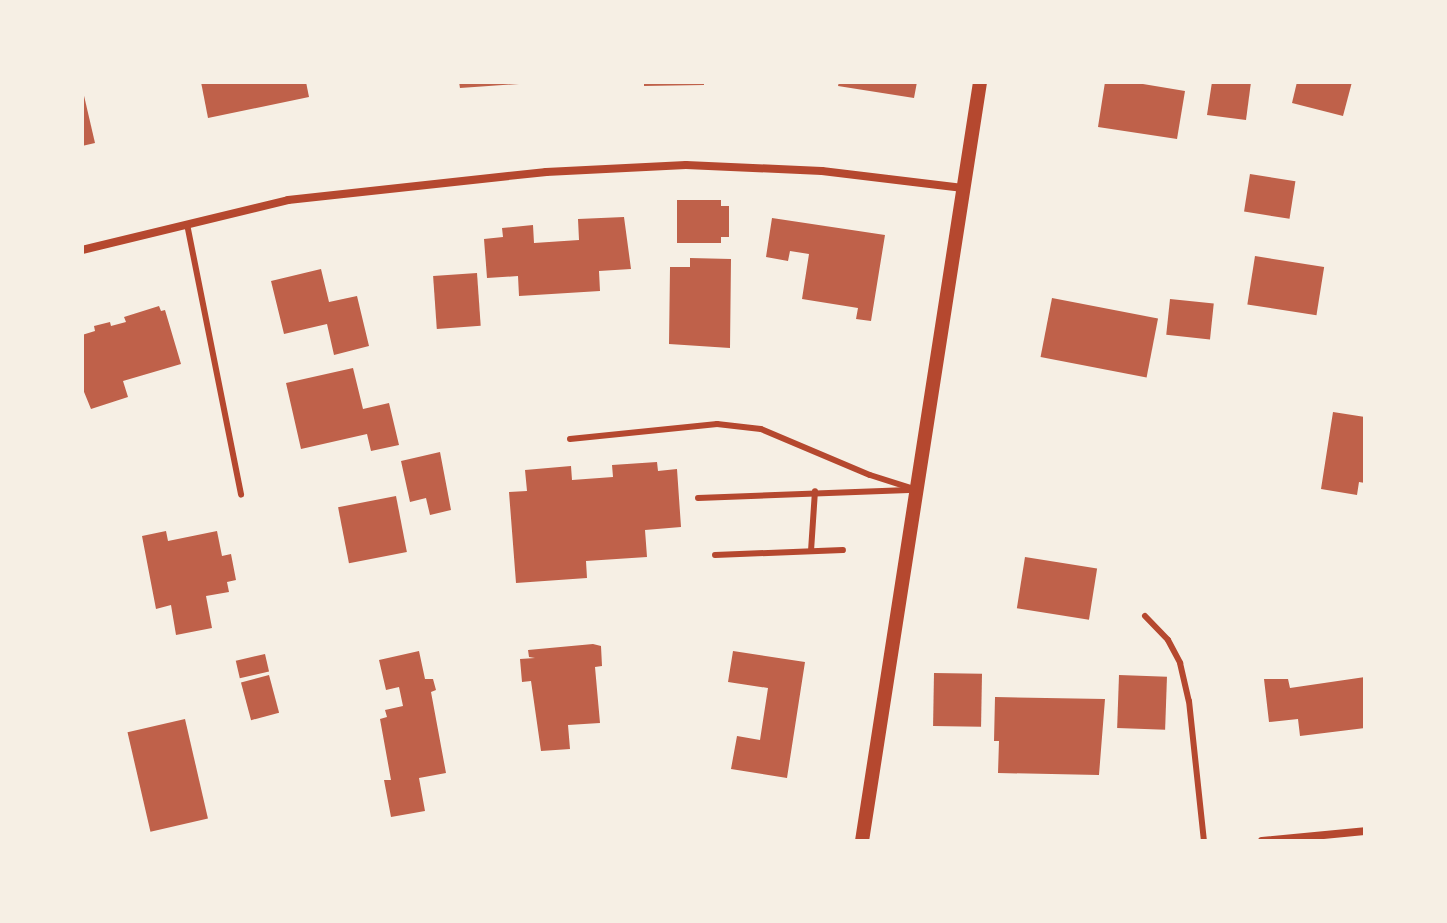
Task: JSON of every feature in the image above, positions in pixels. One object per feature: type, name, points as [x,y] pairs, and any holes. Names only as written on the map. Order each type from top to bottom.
[{"type":"street","points":[[862,841],[980,82]]},
{"type":"street","points":[[82,250],[288,200],[546,172],[686,165],[822,171],[963,188]]},
{"type":"street","points":[[1262,841],[1365,831]]},
{"type":"lane","points":[[187,224],[241,495]]},
{"type":"lane","points":[[570,439],[717,424],[761,429],[870,475],[917,490]]},
{"type":"lane","points":[[698,498],[815,491],[917,490]]},
{"type":"lane","points":[[811,551],[815,491]]},
{"type":"lane","points":[[715,555],[843,550]]},
{"type":"lane","points":[[1145,616],[1168,640],[1180,663],[1189,701],[1204,841]]},
{"type":"building","points":[[201,82],[306,82],[309,97],[208,118]]},
{"type":"building","points":[[459,82],[519,82],[519,84],[460,88]]},
{"type":"building","points":[[644,82],[704,82],[704,85],[644,86]]},
{"type":"building","points":[[839,82],[917,82],[914,98],[838,86]]},
{"type":"building","points":[[1105,82],[1131,82],[1185,91],[1177,139],[1098,127]]},
{"type":"building","points":[[1212,82],[1251,82],[1246,120],[1207,115]]},
{"type":"building","points":[[1297,82],[1352,82],[1343,116],[1292,103]]},
{"type":"building","points":[[82,87],[95,143],[82,146]]},
{"type":"building","points":[[1250,174],[1295,181],[1289,219],[1244,212]]},
{"type":"building","points":[[677,200],[721,200],[721,206],[729,206],[729,237],[721,237],[721,243],[677,243]]},
{"type":"building","points":[[624,217],[631,269],[599,271],[600,291],[519,296],[518,276],[487,278],[484,239],[503,237],[502,228],[533,225],[534,243],[579,240],[578,219]]},
{"type":"building","points":[[772,218],[885,235],[871,321],[856,319],[858,308],[802,299],[809,254],[790,251],[788,261],[766,257]]},
{"type":"building","points":[[1255,256],[1324,267],[1316,315],[1247,304]]},
{"type":"building","points":[[690,258],[731,259],[730,348],[669,344],[670,267],[690,267]]},
{"type":"building","points":[[321,269],[329,302],[357,296],[369,346],[334,355],[327,324],[284,334],[271,281]]},
{"type":"building","points":[[477,273],[481,326],[437,329],[433,276]]},
{"type":"building","points":[[1052,298],[1158,319],[1147,378],[1041,357]]},
{"type":"building","points":[[1170,299],[1214,304],[1210,339],[1166,335]]},
{"type":"building","points":[[159,306],[161,311],[165,310],[181,364],[123,381],[128,397],[91,409],[82,387],[82,335],[95,331],[94,326],[126,322],[124,317]]},
{"type":"building","points":[[353,368],[363,409],[389,403],[399,445],[371,451],[367,434],[301,449],[286,383]]},
{"type":"building","points":[[1333,412],[1365,417],[1365,483],[1359,482],[1357,495],[1321,489]]},
{"type":"building","points":[[440,452],[451,510],[430,515],[426,498],[410,502],[401,461]]},
{"type":"building","points":[[657,462],[658,471],[677,469],[681,527],[645,530],[647,557],[586,561],[587,578],[516,583],[509,492],[527,491],[525,470],[571,466],[572,480],[613,477],[612,465]]},
{"type":"building","points":[[396,496],[407,552],[349,563],[338,507]]},
{"type":"building","points":[[166,531],[168,541],[217,531],[222,556],[231,554],[236,580],[227,582],[229,592],[206,596],[212,628],[176,635],[171,605],[156,609],[142,536]]},
{"type":"building","points":[[1025,557],[1097,568],[1089,620],[1017,608]]},
{"type":"building","points":[[593,644],[601,646],[602,666],[595,667],[600,723],[568,725],[570,749],[541,751],[531,681],[522,682],[520,659],[535,658],[529,657],[528,650]]},
{"type":"building","points":[[419,651],[425,679],[433,679],[436,690],[431,692],[446,773],[419,778],[425,811],[391,817],[384,780],[391,780],[380,719],[387,717],[385,710],[403,706],[399,687],[386,690],[379,660]]},
{"type":"building","points":[[733,651],[805,662],[787,778],[731,769],[737,736],[760,740],[768,688],[728,682]]},
{"type":"building","points":[[265,654],[269,672],[240,678],[236,661]]},
{"type":"building","points":[[934,673],[982,674],[981,727],[933,726]]},
{"type":"building","points":[[269,675],[279,713],[251,720],[241,683]]},
{"type":"building","points":[[1119,675],[1167,677],[1165,730],[1117,728]]},
{"type":"building","points":[[1365,677],[1365,728],[1300,736],[1298,719],[1269,722],[1264,679],[1288,679],[1290,688]]},
{"type":"building","points":[[995,697],[1105,699],[1099,775],[998,773],[999,741],[994,741]]},
{"type":"building","points":[[185,719],[208,818],[150,832],[128,732]]}]
